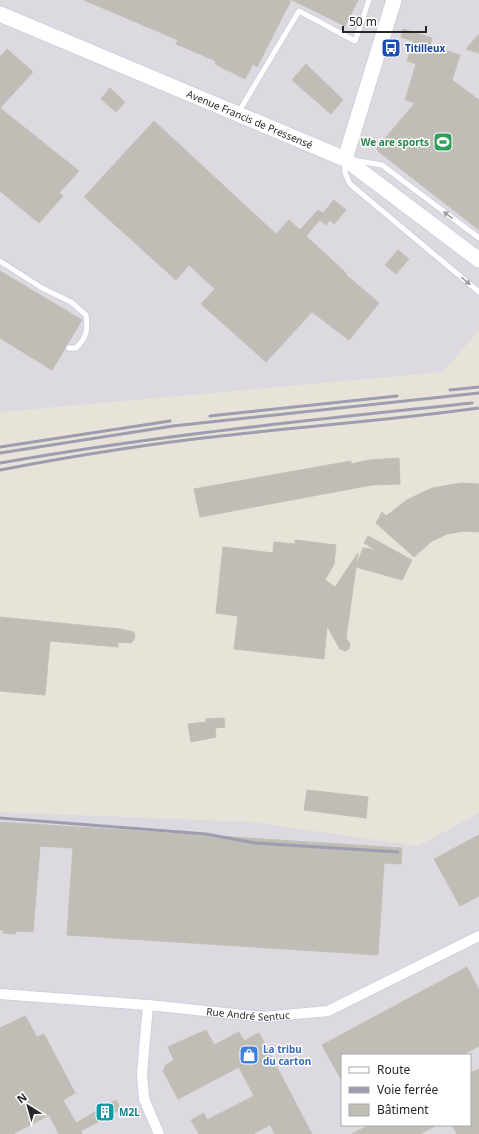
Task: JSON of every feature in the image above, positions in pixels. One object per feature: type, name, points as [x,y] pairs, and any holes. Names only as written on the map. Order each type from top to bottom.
[{"type":"street","points":[[346,159],[394,0]]},
{"type":"street","name":"Avenue Francis de Pressensé","points":[[0,14],[346,159],[479,260]]},
{"type":"street","name":"Rue André Sentuc","points":[[0,994],[148,1005],[264,1017],[328,1011],[479,936]]},
{"type":"street","points":[[148,1005],[142,1074],[144,1099],[159,1134]]},
{"type":"lane","points":[[238,114],[299,11],[356,41],[369,0]]},
{"type":"lane","points":[[479,238],[382,165],[363,160],[346,159],[345,173],[350,184],[479,292]]},
{"type":"lane","points":[[0,261],[42,288],[71,302],[86,315],[88,330],[84,340],[76,348],[69,348]]},
{"type":"shaded area","points":[[0,0],[479,0],[479,330],[443,372],[0,412]]},
{"type":"shaded area","points":[[0,812],[252,822],[418,846],[479,813],[479,1134],[0,1134]]},
{"type":"building","points":[[84,0],[291,0],[257,67],[253,64],[245,79],[215,64],[216,61],[176,44],[178,40]]},
{"type":"building","points":[[292,0],[358,0],[345,26]]},
{"type":"building","name":"We are sports","points":[[403,29],[432,38],[430,46],[460,55],[452,80],[479,100],[479,230],[379,152],[377,148],[415,103],[405,100],[416,64],[407,61],[413,41],[401,37]]},
{"type":"building","points":[[479,34],[479,53],[466,49]]},
{"type":"building","points":[[7,49],[33,72],[0,108],[0,57]]},
{"type":"building","points":[[306,64],[343,100],[331,114],[292,80]]},
{"type":"building","points":[[110,88],[125,102],[116,112],[101,99]]},
{"type":"building","points":[[0,108],[79,171],[59,193],[63,196],[39,223],[0,191]]},
{"type":"building","points":[[154,121],[276,234],[289,220],[300,230],[318,210],[323,213],[334,200],[346,210],[334,224],[330,220],[326,225],[320,220],[306,236],[347,274],[346,275],[379,303],[349,340],[312,312],[266,362],[201,304],[215,289],[189,265],[176,280],[84,197]]},
{"type":"building","points":[[398,250],[409,259],[396,274],[385,265]]},
{"type":"building","points":[[0,271],[82,320],[52,370],[0,338]]},
{"type":"building","points":[[399,458],[400,484],[372,485],[200,517],[194,489],[351,461],[351,464],[369,460]]},
{"type":"building","points":[[461,483],[479,484],[479,532],[464,531],[447,534],[432,541],[414,557],[376,523],[382,512],[386,516],[407,500],[419,494],[432,488]]},
{"type":"building","points":[[368,536],[412,560],[402,580],[356,567],[346,638],[350,644],[349,649],[345,651],[340,649],[327,626],[324,659],[234,649],[238,616],[216,613],[223,547],[273,553],[274,542],[295,544],[295,540],[336,545],[334,564],[325,580],[335,587],[358,553],[356,566],[363,548],[376,550],[364,543]]},
{"type":"building","points":[[0,617],[120,629],[134,632],[135,638],[131,643],[118,642],[118,647],[50,641],[45,695],[0,691]]},
{"type":"building","points":[[224,718],[225,727],[215,728],[216,737],[191,742],[188,724],[206,722],[206,719]]},
{"type":"building","points":[[307,790],[368,797],[366,818],[304,810]]},
{"type":"building","points":[[0,822],[402,848],[401,864],[384,863],[378,955],[67,935],[73,848],[40,846],[33,932],[16,931],[15,934],[3,933],[3,930],[0,930]]},
{"type":"building","points":[[479,835],[479,896],[460,906],[434,859]]},
{"type":"building","points":[[467,967],[479,990],[479,1046],[464,1054],[341,1054],[341,1079],[322,1045]]},
{"type":"building","points":[[25,1016],[37,1037],[44,1034],[75,1093],[63,1100],[76,1123],[116,1100],[121,1109],[81,1131],[82,1134],[59,1134],[49,1115],[13,1134],[0,1134],[0,1028]]},
{"type":"building","points":[[206,1030],[214,1045],[239,1032],[244,1041],[259,1033],[312,1134],[275,1134],[270,1125],[253,1134],[199,1134],[191,1120],[204,1113],[207,1120],[254,1096],[239,1067],[178,1099],[163,1071],[166,1065],[174,1060],[168,1047]]},
{"type":"building","points":[[479,1069],[479,1134],[457,1134],[453,1126],[471,1126],[471,1073]]},
{"type":"building","points":[[367,1126],[435,1126],[420,1134],[352,1134]]},
{"type":"railway","points":[[450,390],[479,387]]},
{"type":"railway","points":[[0,453],[173,426],[479,393]]},
{"type":"railway","points":[[210,416],[397,396]]},
{"type":"railway","points":[[0,463],[176,436],[472,403]]},
{"type":"railway","points":[[0,470],[82,455],[166,443],[253,432],[479,408]]},
{"type":"railway","points":[[0,447],[170,421]]},
{"type":"railway","points":[[0,818],[206,834],[255,843],[398,852]]},
{"type":"place","name":"Titilleux","points":[[391,48]]},
{"type":"place","name":"We are sports","points":[[443,142]]},
{"type":"place","name":"La tribu du carton","points":[[249,1055]]},
{"type":"place","name":"M2L","points":[[105,1112]]}]
